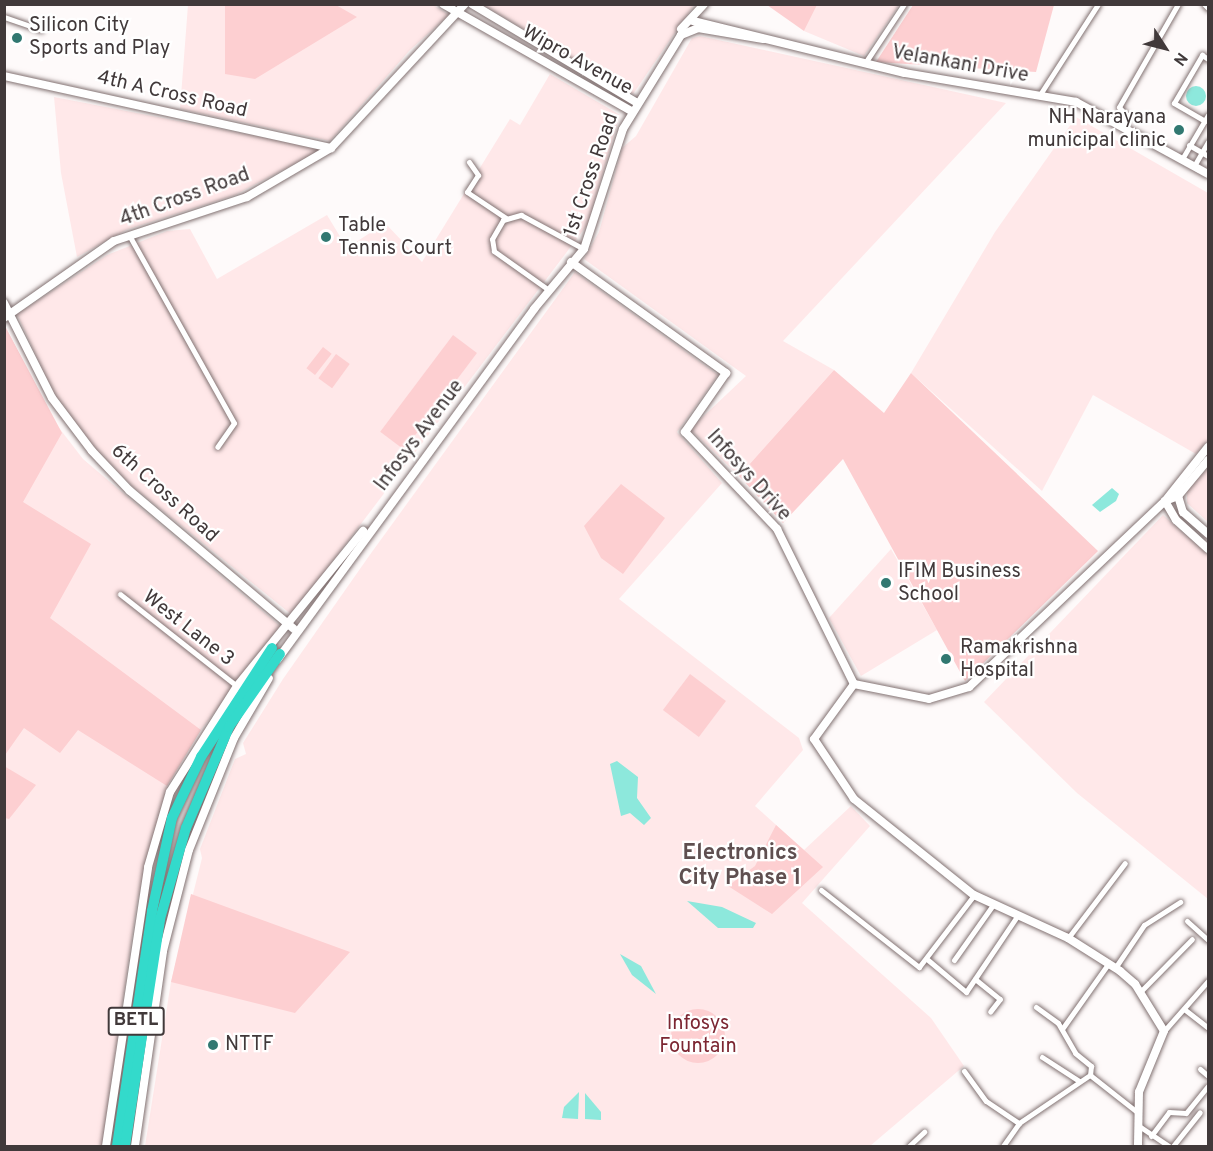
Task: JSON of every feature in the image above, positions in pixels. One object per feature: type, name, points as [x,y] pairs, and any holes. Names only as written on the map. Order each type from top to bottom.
[{"type":"highway","points":[[117,1146],[125,1121],[160,919],[213,760],[276,651]]},
{"type":"highway","name":"BETL","points":[[125,1121],[152,911],[172,818],[201,757],[276,651]]},
{"type":"highway","points":[[125,1121],[125,1146]]},
{"type":"street","name":"Wipro Avenue","points":[[443,4],[630,110]]},
{"type":"street","name":"4th Cross Road","points":[[6,316],[129,235],[247,197],[331,148],[415,54],[460,14],[465,4]]},
{"type":"street","name":"Wipro Avenue","points":[[472,4],[635,101]]},
{"type":"street","points":[[657,65],[704,4]]},
{"type":"street","points":[[704,4],[706,21]]},
{"type":"street","points":[[865,63],[904,4]]},
{"type":"street","points":[[1039,96],[1098,4]]},
{"type":"street","points":[[1121,127],[1127,116],[1119,107],[1178,4]]},
{"type":"street","points":[[1204,4],[1209,8]]},
{"type":"street","points":[[4,17],[41,30]]},
{"type":"street","name":"Velankani Drive","points":[[693,21],[706,21],[763,39],[865,63],[1076,102],[1209,174]]},
{"type":"street","points":[[657,65],[692,28],[763,39]]},
{"type":"street","points":[[1182,159],[1207,118],[1174,103],[1202,55],[1209,59]]},
{"type":"street","name":"1st Cross Road","points":[[572,263],[583,248],[630,110],[657,65]]},
{"type":"street","name":"4th A Cross Road","points":[[4,76],[331,148]]},
{"type":"street","points":[[1194,166],[1209,142]]},
{"type":"street","points":[[1189,146],[1209,156]]},
{"type":"street","points":[[469,162],[478,175],[467,192],[506,218]]},
{"type":"street","points":[[546,288],[494,251],[492,239],[506,218],[521,214],[583,248]]},
{"type":"street","points":[[129,235],[234,423],[217,447]]},
{"type":"street","name":"Infosys Avenue","points":[[339,568],[546,288],[572,263]]},
{"type":"street","name":"Infosys Avenue","points":[[276,651],[534,309],[572,263]]},
{"type":"street","name":"Infosys Drive","points":[[572,263],[726,374],[685,432],[777,530],[854,684]]},
{"type":"street","name":"6th Cross Road","points":[[4,303],[6,316],[52,398],[92,451],[130,491],[294,628]]},
{"type":"street","points":[[1164,1030],[1140,992],[1112,966],[1068,938],[1016,918],[974,895],[880,825],[854,799],[814,739],[854,684],[929,699],[969,687],[1165,504],[1209,447]]},
{"type":"street","points":[[1165,504],[1178,500],[1209,460]]},
{"type":"street","points":[[1178,500],[1209,534]]},
{"type":"street","points":[[1165,504],[1209,549]]},
{"type":"street","name":"West Lane 3","points":[[120,594],[237,686]]},
{"type":"street","points":[[106,1146],[154,839],[175,782],[237,686],[276,651]]},
{"type":"street","points":[[135,1146],[163,951],[189,850],[234,738],[276,651]]},
{"type":"street","points":[[1068,938],[1125,863]]},
{"type":"street","points":[[821,890],[913,966],[928,960],[974,895]]},
{"type":"street","points":[[1062,1029],[1144,924],[1180,902]]},
{"type":"street","points":[[954,960],[993,905]]},
{"type":"street","points":[[928,960],[966,992],[1016,918]]},
{"type":"street","points":[[1187,921],[1209,940]]},
{"type":"street","points":[[1140,992],[1192,939]]},
{"type":"street","points":[[975,979],[1000,999],[990,1012]]},
{"type":"street","points":[[1138,1146],[1139,1092],[1164,1030],[1206,991],[1209,981]]},
{"type":"street","points":[[1036,1007],[1062,1029],[1076,1053],[1091,1066],[1090,1075]]},
{"type":"street","points":[[1184,1009],[1209,1028]]},
{"type":"street","points":[[1042,1057],[1079,1081]]},
{"type":"street","points":[[1200,1069],[1209,1076]]},
{"type":"street","points":[[964,1071],[986,1101],[1019,1123]]},
{"type":"street","points":[[1003,1146],[1019,1123],[1090,1075]]},
{"type":"street","points":[[1090,1075],[1137,1112]]},
{"type":"street","points":[[1151,1136],[1169,1112],[1186,1113],[1209,1086]]},
{"type":"street","points":[[1139,1126],[1151,1136],[1171,1146],[1200,1112]]},
{"type":"street","points":[[909,1146],[924,1132]]},
{"type":"shaded area","points":[[432,4],[449,15],[410,50],[330,141],[180,109],[188,5]]},
{"type":"shaded area","points":[[817,4],[899,5],[864,56],[804,31]]},
{"type":"shaded area","points":[[483,5],[694,5],[633,94]]},
{"type":"shaded area","points":[[700,36],[1006,103],[783,341],[834,370],[739,476],[690,429],[746,376],[584,259],[599,232],[622,148],[636,136],[692,38]]},
{"type":"shaded area","points":[[550,74],[620,115],[588,224],[292,615],[132,486],[94,447],[54,395],[17,314],[107,255],[167,231],[190,229],[217,279],[327,215],[347,248],[385,223],[422,262],[510,119],[520,125]]},
{"type":"shaded area","points":[[54,97],[323,149],[235,195],[126,230],[77,257],[61,173]]},
{"type":"shaded area","points":[[1076,117],[1208,193],[1208,440],[1196,454],[1093,395],[1042,491],[911,373],[995,232]]},
{"type":"shaded area","points":[[575,272],[718,375],[677,432],[722,483],[619,599],[799,738],[803,750],[755,806],[804,850],[851,806],[870,826],[802,903],[931,1018],[964,1066],[870,1146],[145,1146],[171,982],[202,858],[200,849],[235,759],[246,754],[243,743],[283,679],[369,556]]},
{"type":"shaded area","points":[[6,328],[56,424],[83,459],[280,626],[201,730],[167,786],[137,902],[102,1146],[5,1146]]},
{"type":"shaded area","points":[[1208,468],[1208,522],[1187,503],[1187,490]]},
{"type":"shaded area","points":[[1163,515],[1208,555],[1208,899],[1077,793],[984,702]]},
{"type":"shaded area","name":"IFIM Business School","points":[[891,549],[937,630],[861,676],[829,618]]},
{"type":"green space","points":[[225,5],[336,5],[357,17],[255,79],[225,74]]},
{"type":"green space","points":[[767,5],[817,5],[804,31]]},
{"type":"green space","points":[[913,5],[1054,5],[1036,72],[876,62]]},
{"type":"green space","points":[[6,328],[62,433],[23,502],[91,544],[50,618],[201,730],[167,786],[78,730],[60,753],[24,728],[5,755]]},
{"type":"green space","points":[[453,335],[477,353],[404,450],[380,432]]},
{"type":"green space","points":[[323,347],[332,354],[315,375],[306,368]]},
{"type":"green space","points":[[336,354],[350,364],[332,388],[318,378]]},
{"type":"green space","points":[[834,370],[884,413],[911,373],[1098,551],[965,681],[843,459],[783,523],[739,476]]},
{"type":"green space","points":[[621,484],[665,518],[623,574],[601,558],[584,526]]},
{"type":"green space","points":[[690,674],[726,701],[699,737],[663,710]]},
{"type":"green space","points":[[4,766],[36,785],[9,819],[5,818]]},
{"type":"green space","points":[[776,825],[823,867],[772,914],[728,886],[755,866]]},
{"type":"green space","points":[[191,894],[350,952],[295,1013],[171,982]]},
{"type":"green space","name":"Infosys Fountain","points":[[693,1009],[703,1009],[713,1013],[721,1021],[725,1036],[721,1051],[713,1059],[703,1063],[693,1063],[683,1059],[675,1051],[671,1041],[671,1031],[675,1021],[683,1013]]},
{"type":"water","points":[[1196,86],[1203,89],[1206,96],[1203,103],[1196,106],[1189,103],[1186,96],[1189,89]]},
{"type":"water","points":[[1112,488],[1119,494],[1116,501],[1100,512],[1092,505]]},
{"type":"water","points":[[617,761],[638,777],[637,798],[651,818],[644,825],[630,813],[621,816],[610,764]]},
{"type":"water","points":[[687,901],[722,907],[756,923],[753,928],[718,928]]},
{"type":"water","points":[[620,954],[641,966],[656,994],[632,975]]},
{"type":"water","points":[[579,1092],[578,1119],[562,1118],[564,1107]]},
{"type":"water","points":[[585,1093],[601,1112],[601,1120],[585,1119]]},
{"type":"place","name":"Silicon City Sports and Play","points":[[17,38]]},
{"type":"place","name":"NH Narayana municipal clinic","points":[[1179,130]]},
{"type":"place","name":"Table Tennis Court","points":[[326,237]]},
{"type":"place","name":"IFIM Business School","points":[[886,583]]},
{"type":"place","name":"Ramakrishna Hospital","points":[[946,659]]},
{"type":"place","name":"NTTF","points":[[213,1045]]},
{"type":"district","name":"Electronics City Phase 1","points":[[740,866]]}]
